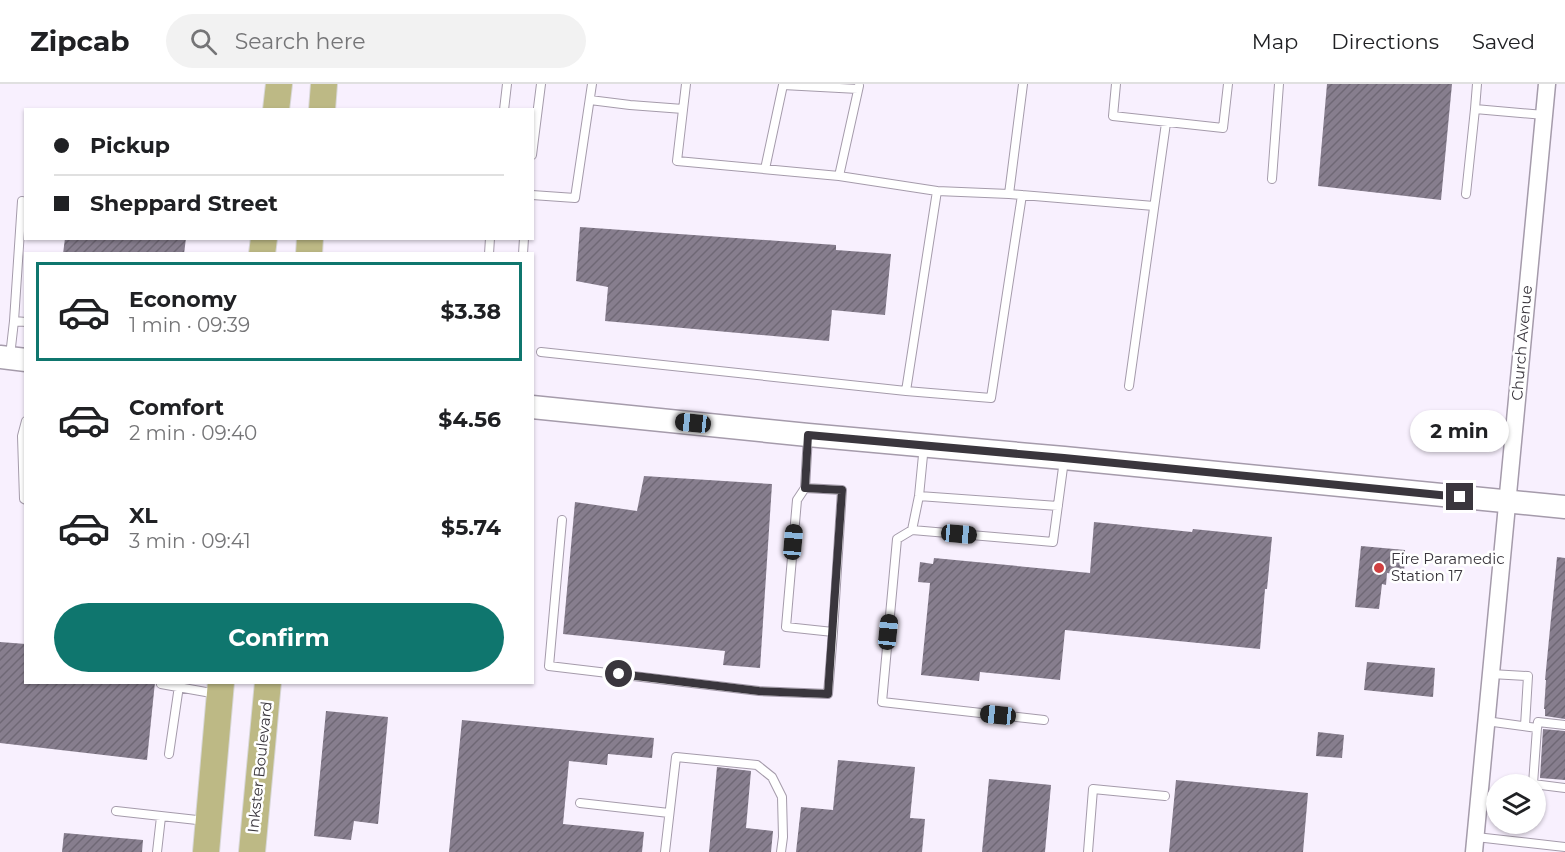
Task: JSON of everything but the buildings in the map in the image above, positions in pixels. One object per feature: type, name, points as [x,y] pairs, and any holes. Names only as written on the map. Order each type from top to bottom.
[{"type":"main road","points":[[276,108],[279,84]]},
{"type":"main road","points":[[322,108],[324,84]]},
{"type":"main road","name":"Inkster Boulevard","points":[[252,852],[268,684]]},
{"type":"main road","points":[[206,852],[220,688]]},
{"type":"street","name":"Church Avenue","points":[[1475,844],[1547,84]]},
{"type":"street","points":[[534,407],[1565,507]]},
{"type":"lane","points":[[504,108],[507,84]]},
{"type":"lane","points":[[534,139],[541,84]]},
{"type":"lane","points":[[534,195],[575,198],[592,84]]},
{"type":"lane","points":[[686,84],[677,161],[839,176],[937,191],[1009,194],[1154,206]]},
{"type":"lane","points":[[1009,194],[1023,84]]},
{"type":"lane","points":[[1116,84],[1113,116],[1223,128],[1228,84]]},
{"type":"lane","points":[[1272,179],[1279,84]]},
{"type":"lane","points":[[1466,194],[1477,84]]},
{"type":"lane","points":[[765,169],[783,85],[859,86],[839,176]]},
{"type":"lane","points":[[590,100],[683,110]]},
{"type":"lane","points":[[1475,109],[1544,115]]},
{"type":"lane","points":[[1129,386],[1166,123]]},
{"type":"lane","points":[[906,391],[937,191]]},
{"type":"lane","points":[[541,352],[991,398],[1022,195]]},
{"type":"lane","points":[[12,358],[22,201]]},
{"type":"lane","points":[[14,321],[24,322]]},
{"type":"lane","points":[[24,428],[22,436],[24,499]]},
{"type":"lane","points":[[808,435],[805,488],[797,500],[786,627],[833,632]]},
{"type":"lane","points":[[912,530],[919,496],[924,445]]},
{"type":"lane","points":[[1044,720],[882,702],[897,539],[912,530],[1053,542],[1064,458]]},
{"type":"lane","points":[[562,520],[549,666],[759,691],[828,694],[842,490],[805,488]]},
{"type":"lane","points":[[919,496],[1058,506]]},
{"type":"lane","points":[[1491,674],[1528,676],[1525,726]]},
{"type":"lane","points":[[161,684],[220,688]]},
{"type":"lane","points":[[169,753],[179,686]]},
{"type":"lane","points":[[1486,722],[1538,728]]},
{"type":"lane","points":[[1565,726],[1538,722],[1533,784],[1565,788]]},
{"type":"lane","points":[[664,852],[676,757],[756,765],[772,777],[782,797],[781,852]]},
{"type":"lane","points":[[1088,852],[1093,789],[1165,796]]},
{"type":"lane","points":[[580,803],[669,813]]},
{"type":"lane","points":[[116,812],[209,822]]},
{"type":"lane","points":[[158,852],[161,817]]},
{"type":"lane","points":[[1475,844],[1519,841],[1565,847]]},
{"type":"lane","points":[[1518,852],[1519,841]]},
{"type":"place","name":"Fire Paramedic Station 17","points":[[1379,568]]},
{"type":"route","points":[[619,674],[759,691],[828,694],[842,490],[805,488],[808,435],[1460,497]]}]
